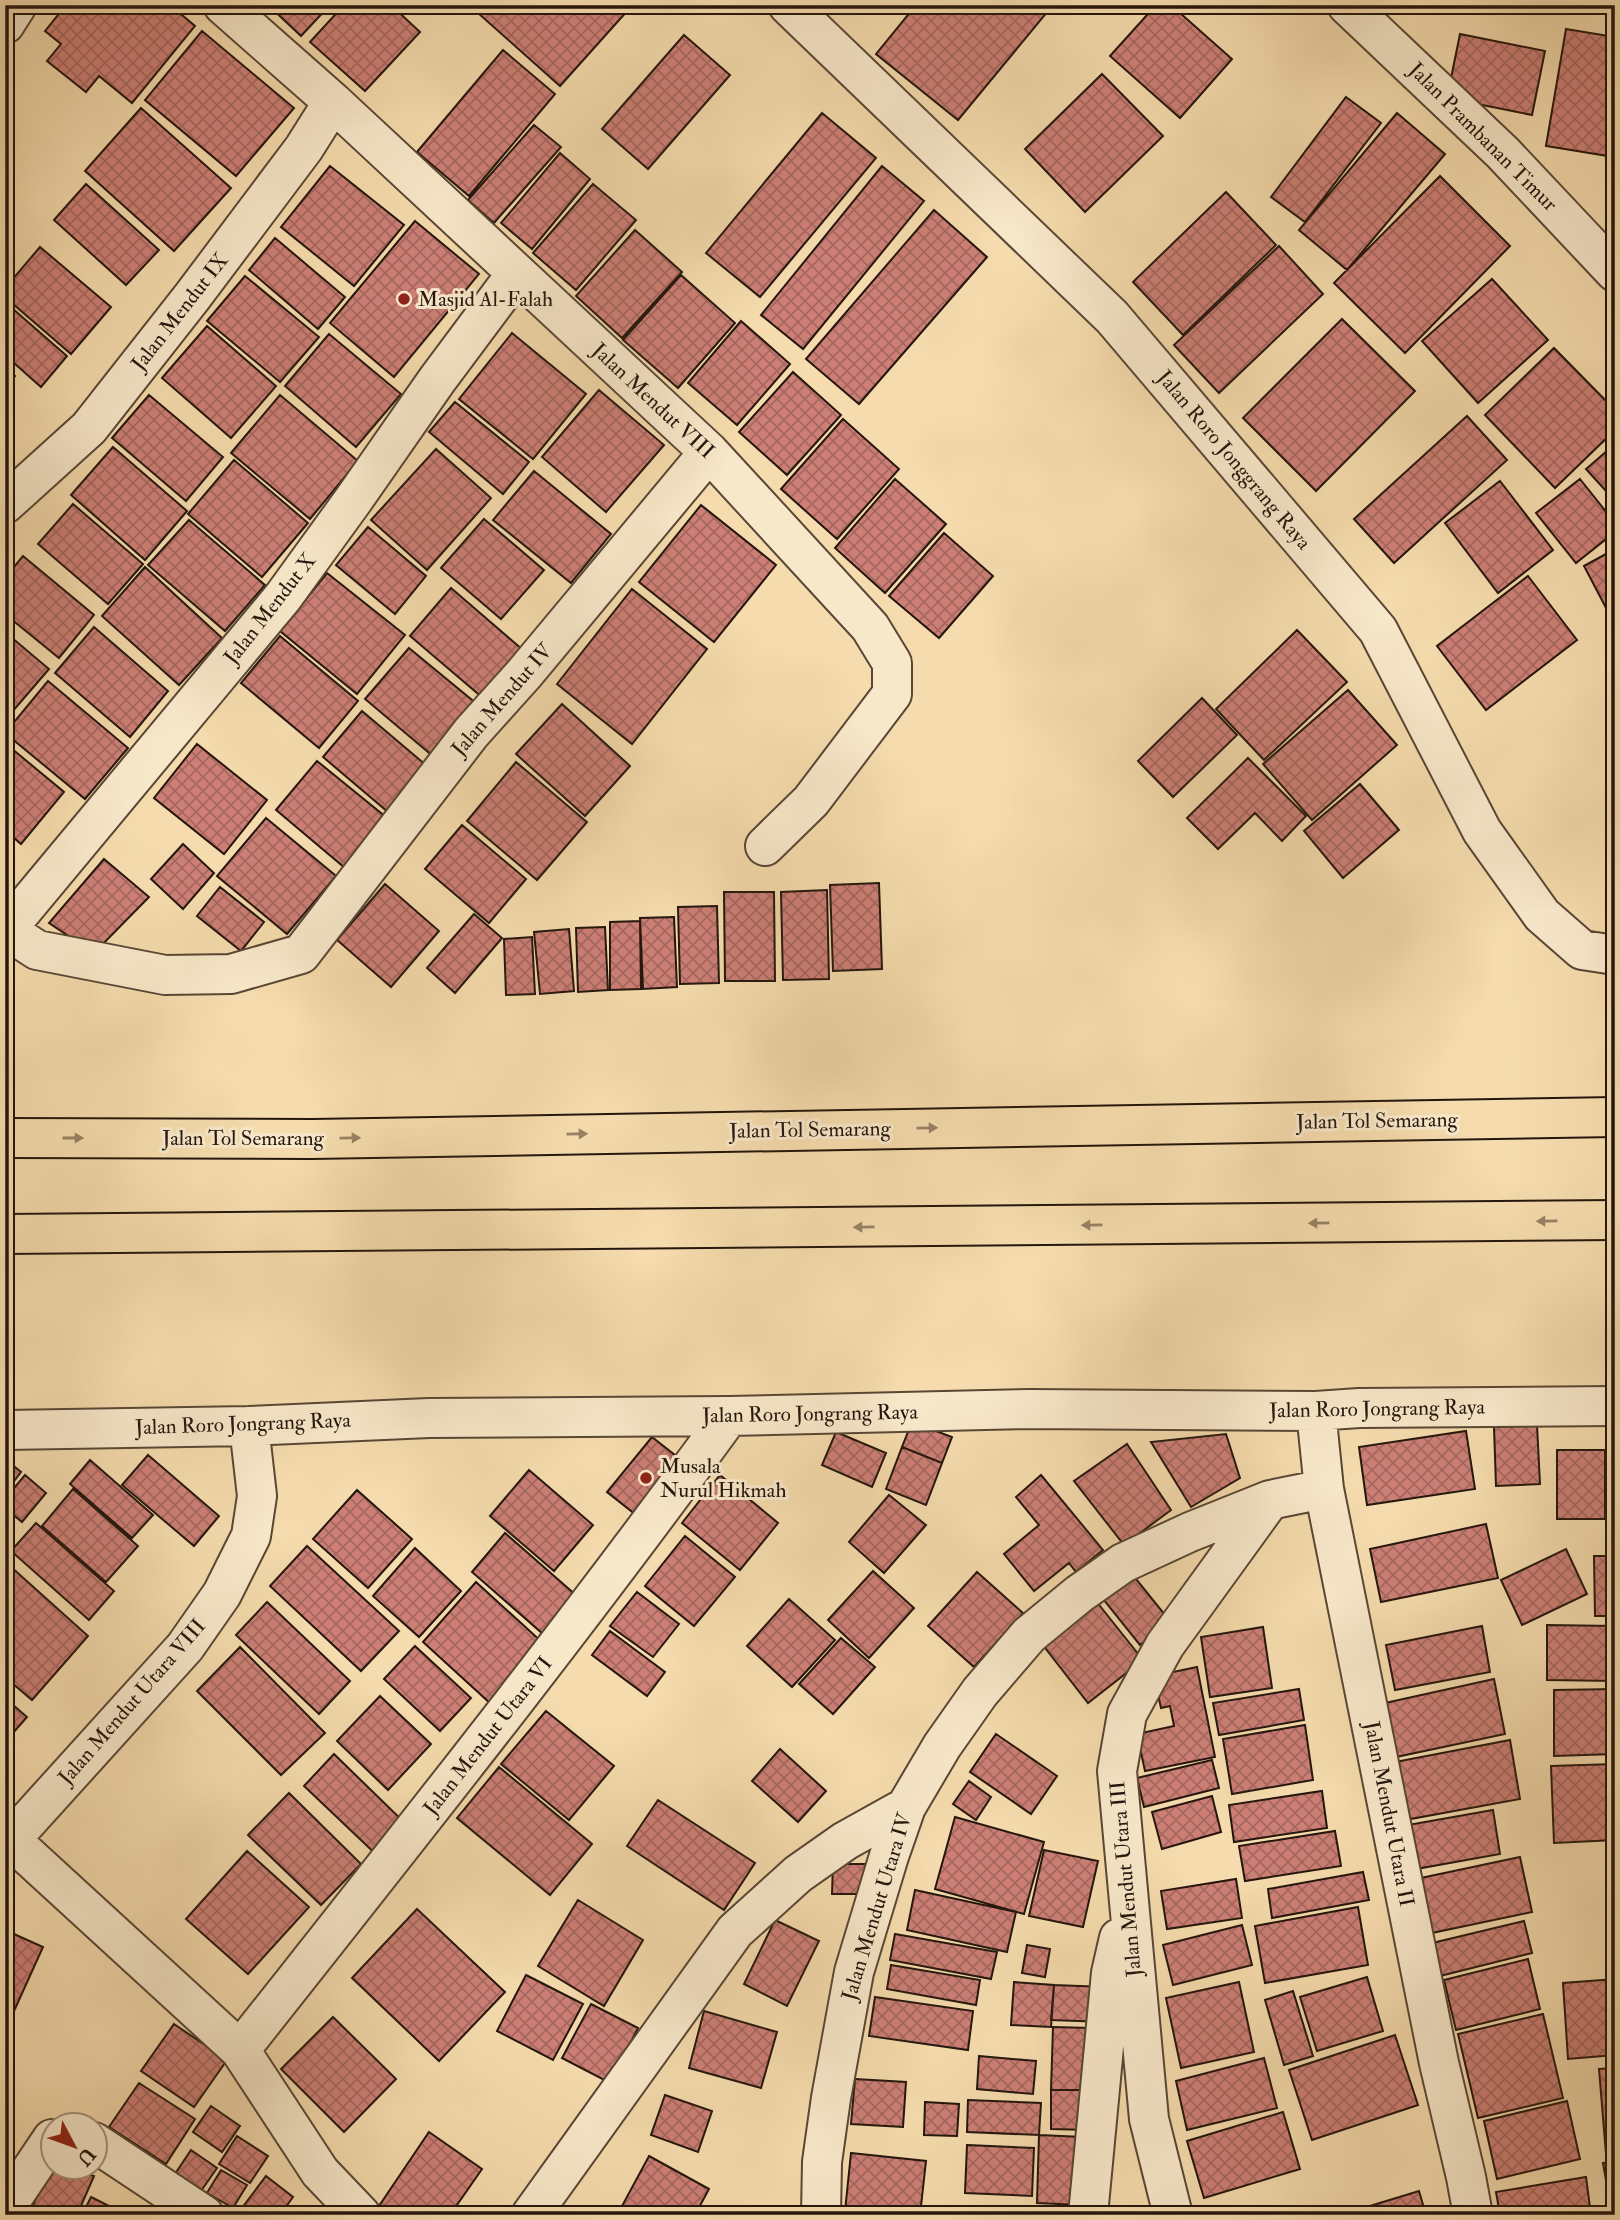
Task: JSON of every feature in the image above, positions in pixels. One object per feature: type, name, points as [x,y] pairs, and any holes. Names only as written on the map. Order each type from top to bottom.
[{"type":"highway","name":"Jalan Tol Semarang","points":[[5,1138],[326,1138],[1615,1117]]},
{"type":"highway","points":[[5,1234],[1615,1220]]},
{"type":"street","points":[[5,24],[18,5]]},
{"type":"street","name":"Jalan Mendut VIII","points":[[223,5],[334,102],[709,452],[870,627],[892,663],[892,694],[811,801],[765,846]]},
{"type":"street","name":"Jalan Roro Jonggrang Raya","points":[[788,5],[1112,317],[1378,630],[1482,831],[1542,915],[1582,950],[1615,955]]},
{"type":"street","name":"Jalan Prambanan Timur","points":[[1347,5],[1503,153],[1615,272]]},
{"type":"street","name":"Jalan Mendut IX","points":[[5,504],[89,428],[304,148],[334,102]]},
{"type":"street","name":"Jalan Mendut X","points":[[6,930],[283,597],[436,380],[516,274]]},
{"type":"street","name":"Jalan Mendut IV","points":[[6,930],[37,950],[165,975],[231,974],[300,954],[471,733],[586,602],[709,452]]},
{"type":"street","name":"Jalan Roro Jongrang Raya","points":[[5,1430],[249,1426],[429,1418],[729,1416],[1030,1409],[1316,1411],[1359,1408],[1615,1406]]},
{"type":"street","name":"Jalan Mendut Utara II","points":[[1316,1411],[1324,1489],[1439,2063],[1473,2215]]},
{"type":"street","name":"Jalan Mendut Utara VI","points":[[240,2050],[548,1658],[729,1416]]},
{"type":"street","name":"Jalan Mendut Utara VIII","points":[[8,1843],[185,1647],[222,1594],[251,1536],[257,1496],[249,1426]]},
{"type":"street","name":"Jalan Mendut Utara IV","points":[[821,2215],[822,2162],[854,1972],[906,1807],[942,1746],[980,1692],[1029,1635],[1079,1594],[1123,1563],[1190,1532],[1270,1500],[1324,1489]]},
{"type":"street","name":"Jalan Mendut Utara III","points":[[1173,2215],[1149,2119],[1116,1771],[1127,1714],[1165,1645],[1270,1500]]},
{"type":"street","points":[[531,2215],[735,1931],[798,1874],[845,1841],[906,1807]]},
{"type":"street","points":[[8,1843],[240,2050],[320,2172],[362,2215]]},
{"type":"street","points":[[1088,2215],[1111,1973],[1128,1906]]},
{"type":"street","points":[[108,2151],[204,2215]]},
{"type":"street","points":[[5,2209],[38,2160]]},
{"type":"building","points":[[66,5],[106,5],[117,14],[125,5],[170,5],[195,26],[132,103],[99,76],[86,92],[47,61],[61,44],[45,31]]},
{"type":"building","points":[[268,5],[330,5],[301,36]]},
{"type":"building","points":[[344,5],[391,5],[420,32],[365,91],[310,42]]},
{"type":"building","points":[[469,5],[625,5],[629,9],[560,86]]},
{"type":"building","points":[[916,5],[1053,5],[958,120],[876,54]]},
{"type":"building","points":[[1156,5],[1171,5],[1232,59],[1180,118],[1110,56]]},
{"type":"building","points":[[1566,29],[1615,37],[1615,119],[1608,156],[1546,146]]},
{"type":"building","points":[[202,31],[294,108],[236,176],[145,100]]},
{"type":"building","points":[[1460,34],[1545,51],[1532,115],[1447,98]]},
{"type":"building","points":[[684,35],[730,75],[648,169],[602,129]]},
{"type":"building","points":[[503,50],[555,94],[469,196],[417,152]]},
{"type":"building","points":[[1102,74],[1163,136],[1085,212],[1025,149]]},
{"type":"building","points":[[1346,97],[1381,123],[1305,222],[1271,197]]},
{"type":"building","points":[[141,108],[231,188],[174,251],[85,171]]},
{"type":"building","points":[[822,113],[876,158],[760,297],[706,253]]},
{"type":"building","points":[[1397,113],[1445,154],[1347,270],[1299,230]]},
{"type":"building","points":[[534,125],[561,147],[494,223],[468,200]]},
{"type":"building","points":[[560,153],[590,179],[532,249],[501,223]]},
{"type":"building","points":[[330,166],[404,225],[354,286],[281,227]]},
{"type":"building","points":[[882,166],[924,201],[803,349],[761,315]]},
{"type":"building","points":[[1440,176],[1510,246],[1405,353],[1334,283]]},
{"type":"building","points":[[86,184],[159,250],[126,285],[54,220]]},
{"type":"building","points":[[593,184],[636,220],[576,290],[533,253]]},
{"type":"building","points":[[1226,192],[1276,245],[1183,335],[1133,282]]},
{"type":"building","points":[[934,210],[987,257],[859,404],[806,359]]},
{"type":"building","name":"Masjid Al-Falah","points":[[415,221],[479,274],[394,377],[330,323]]},
{"type":"building","points":[[635,230],[682,272],[622,338],[576,296]]},
{"type":"building","points":[[275,238],[345,297],[318,329],[249,270]]},
{"type":"building","points":[[1279,246],[1323,294],[1219,393],[1174,345]]},
{"type":"building","points":[[40,247],[111,307],[71,354],[5,297],[5,288]]},
{"type":"building","points":[[681,275],[735,323],[678,388],[623,340]]},
{"type":"building","points":[[245,276],[319,337],[280,382],[207,321]]},
{"type":"building","points":[[1492,279],[1548,340],[1478,403],[1422,341]]},
{"type":"building","points":[[5,302],[67,356],[41,387],[5,355]]},
{"type":"building","points":[[1342,319],[1415,391],[1316,491],[1243,418]]},
{"type":"building","points":[[741,321],[790,364],[737,425],[688,383]]},
{"type":"building","points":[[207,326],[276,386],[231,438],[162,378]]},
{"type":"building","points":[[512,333],[586,394],[533,459],[459,399]]},
{"type":"building","points":[[329,334],[401,394],[356,447],[285,386]]},
{"type":"building","points":[[1554,348],[1615,410],[1615,430],[1555,488],[1485,415]]},
{"type":"building","points":[[5,367],[15,376],[5,386]]},
{"type":"building","points":[[793,372],[841,415],[787,475],[739,432]]},
{"type":"building","points":[[599,390],[664,445],[606,512],[542,457]]},
{"type":"building","points":[[149,395],[223,457],[186,501],[112,438]]},
{"type":"building","points":[[280,395],[358,461],[310,519],[231,453]]},
{"type":"building","points":[[455,402],[529,462],[503,494],[429,432]]},
{"type":"building","points":[[1467,416],[1507,460],[1394,563],[1354,519]]},
{"type":"building","points":[[843,419],[899,469],[837,539],[781,489]]},
{"type":"building","points":[[1615,444],[1615,501],[1586,469]]},
{"type":"building","points":[[113,447],[187,511],[145,560],[71,495]]},
{"type":"building","points":[[436,449],[491,498],[427,570],[371,520]]},
{"type":"building","points":[[234,460],[308,523],[262,577],[188,514]]},
{"type":"building","points":[[534,471],[611,534],[571,583],[493,520]]},
{"type":"building","points":[[895,479],[946,524],[885,593],[835,548]]},
{"type":"building","points":[[1580,479],[1615,523],[1615,532],[1576,563],[1536,513]]},
{"type":"building","points":[[1500,481],[1553,550],[1498,593],[1445,523]]},
{"type":"building","points":[[73,504],[143,564],[108,604],[38,544]]},
{"type":"building","points":[[701,505],[776,565],[714,642],[639,582]]},
{"type":"building","points":[[484,519],[544,570],[501,619],[441,568]]},
{"type":"building","points":[[189,520],[265,585],[225,631],[148,565]]},
{"type":"building","points":[[368,527],[426,576],[395,614],[336,565]]},
{"type":"building","points":[[944,533],[993,576],[939,638],[889,596]]},
{"type":"building","points":[[1615,549],[1615,625],[1584,566]]},
{"type":"building","points":[[23,556],[94,615],[59,658],[5,614],[5,578]]},
{"type":"building","points":[[145,567],[222,638],[179,685],[102,616]]},
{"type":"building","points":[[327,573],[405,635],[357,694],[280,631]]},
{"type":"building","points":[[1528,576],[1577,640],[1486,710],[1437,646]]},
{"type":"building","points":[[451,588],[523,650],[483,698],[410,636]]},
{"type":"building","points":[[632,589],[707,649],[632,744],[557,684]]},
{"type":"building","points":[[94,627],[168,691],[130,737],[55,673]]},
{"type":"building","points":[[1297,630],[1347,682],[1264,760],[1216,709]]},
{"type":"building","points":[[5,632],[49,669],[12,712],[5,706]]},
{"type":"building","points":[[280,636],[358,701],[319,748],[241,683]]},
{"type":"building","points":[[409,648],[478,705],[434,757],[365,699]]},
{"type":"building","points":[[48,681],[128,748],[85,799],[5,733]]},
{"type":"building","points":[[1348,690],[1397,745],[1312,820],[1263,764]]},
{"type":"building","points":[[1202,698],[1237,735],[1173,797],[1138,761]]},
{"type":"building","points":[[562,704],[630,766],[585,816],[516,754]]},
{"type":"building","points":[[362,711],[427,766],[388,812],[323,757]]},
{"type":"building","points":[[5,743],[64,792],[21,844],[5,830]]},
{"type":"building","points":[[197,744],[267,800],[224,854],[154,798]]},
{"type":"building","points":[[1248,758],[1306,816],[1282,841],[1255,813],[1218,849],[1187,818]]},
{"type":"building","points":[[317,761],[387,818],[345,868],[276,810]]},
{"type":"building","points":[[516,762],[587,822],[537,880],[467,821]]},
{"type":"building","points":[[1360,784],[1399,830],[1343,878],[1304,831]]},
{"type":"building","points":[[266,818],[336,876],[287,934],[217,876]]},
{"type":"building","points":[[462,825],[526,879],[489,923],[425,869]]},
{"type":"building","points":[[183,844],[214,873],[183,909],[151,879]]},
{"type":"building","points":[[104,859],[149,897],[94,953],[49,923]]},
{"type":"building","points":[[879,883],[882,969],[833,971],[830,885]]},
{"type":"building","points":[[385,884],[439,931],[391,987],[337,940]]},
{"type":"building","points":[[220,887],[264,922],[241,951],[197,916]]},
{"type":"building","points":[[827,890],[829,979],[783,980],[781,892]]},
{"type":"building","points":[[724,892],[774,892],[775,981],[725,981]]},
{"type":"building","points":[[717,906],[719,983],[680,984],[678,907]]},
{"type":"building","points":[[474,914],[502,938],[455,993],[427,968]]},
{"type":"building","points":[[674,917],[677,987],[643,989],[640,918]]},
{"type":"building","points":[[640,921],[641,989],[610,990],[610,922]]},
{"type":"building","points":[[605,927],[608,990],[578,992],[576,928]]},
{"type":"building","points":[[569,929],[574,991],[540,994],[534,932]]},
{"type":"building","points":[[532,937],[535,994],[506,995],[504,939]]},
{"type":"building","points":[[912,1422],[952,1437],[942,1463],[902,1447]]},
{"type":"building","points":[[1537,1425],[1540,1484],[1496,1486],[1494,1427]]},
{"type":"building","points":[[1466,1431],[1475,1489],[1367,1505],[1359,1447]]},
{"type":"building","points":[[836,1432],[886,1453],[872,1487],[822,1465]]},
{"type":"building","points":[[1226,1434],[1240,1478],[1191,1507],[1151,1442]]},
{"type":"building","name":"Musala Nurul Hikmah","points":[[652,1437],[685,1463],[640,1518],[607,1492]]},
{"type":"building","points":[[1127,1444],[1171,1510],[1124,1545],[1074,1481]]},
{"type":"building","points":[[902,1447],[942,1463],[926,1505],[886,1489]]},
{"type":"building","points":[[1557,1450],[1605,1450],[1605,1519],[1557,1519]]},
{"type":"building","points":[[148,1455],[219,1516],[194,1546],[122,1485]]},
{"type":"building","points":[[5,1459],[21,1472],[5,1493]]},
{"type":"building","points":[[90,1460],[153,1515],[132,1538],[70,1484]]},
{"type":"building","points":[[529,1470],[593,1525],[554,1571],[490,1516]]},
{"type":"building","points":[[25,1475],[46,1493],[22,1522],[5,1508],[5,1499]]},
{"type":"building","points":[[720,1475],[778,1523],[740,1570],[682,1523]]},
{"type":"building","points":[[1041,1475],[1103,1550],[1076,1572],[1069,1563],[1034,1591],[1004,1554],[1039,1525],[1016,1497]]},
{"type":"building","points":[[73,1489],[138,1546],[106,1582],[42,1526]]},
{"type":"building","points":[[357,1490],[412,1539],[368,1588],[313,1539]]},
{"type":"building","points":[[889,1495],[926,1525],[884,1573],[849,1542]]},
{"type":"building","points":[[36,1523],[114,1591],[89,1620],[11,1551]]},
{"type":"building","points":[[1486,1524],[1498,1578],[1381,1602],[1370,1549]]},
{"type":"building","points":[[5,1525],[13,1531],[5,1541]]},
{"type":"building","points":[[505,1533],[577,1596],[543,1634],[472,1572]]},
{"type":"building","points":[[685,1536],[735,1577],[694,1626],[645,1586]]},
{"type":"building","points":[[307,1546],[399,1631],[361,1671],[270,1586]]},
{"type":"building","points":[[415,1548],[461,1591],[419,1637],[373,1596]]},
{"type":"building","points":[[1566,1549],[1587,1594],[1522,1625],[1501,1580]]},
{"type":"building","points":[[1594,1556],[1615,1556],[1615,1616],[1595,1616]]},
{"type":"building","points":[[10,1566],[88,1636],[32,1700],[5,1677],[5,1571]]},
{"type":"building","points":[[873,1571],[914,1608],[869,1658],[828,1620]]},
{"type":"building","points":[[977,1572],[1023,1613],[974,1667],[928,1626]]},
{"type":"building","points":[[1132,1574],[1170,1621],[1140,1645],[1103,1599]]},
{"type":"building","points":[[476,1582],[544,1644],[491,1704],[423,1642]]},
{"type":"building","points":[[637,1592],[679,1624],[653,1657],[610,1626]]},
{"type":"building","points":[[789,1599],[835,1640],[792,1687],[747,1646]]},
{"type":"building","points":[[1096,1601],[1143,1660],[1088,1703],[1042,1644]]},
{"type":"building","points":[[267,1602],[350,1681],[319,1714],[236,1635]]},
{"type":"building","points":[[1547,1625],[1615,1626],[1615,1681],[1547,1680]]},
{"type":"building","points":[[1482,1626],[1490,1672],[1395,1690],[1386,1645]]},
{"type":"building","points":[[1263,1627],[1272,1688],[1210,1697],[1201,1637]]},
{"type":"building","points":[[610,1631],[665,1672],[647,1696],[592,1655]]},
{"type":"building","points":[[841,1638],[875,1667],[833,1714],[799,1684]]},
{"type":"building","points":[[415,1646],[471,1698],[440,1731],[384,1679]]},
{"type":"building","points":[[240,1647],[325,1733],[281,1775],[197,1691]]},
{"type":"building","points":[[1197,1667],[1215,1757],[1145,1771],[1137,1734],[1174,1726],[1170,1706],[1161,1708],[1154,1676]]},
{"type":"building","points":[[1494,1679],[1505,1734],[1396,1757],[1385,1703]]},
{"type":"building","points":[[1299,1689],[1304,1720],[1219,1735],[1213,1703]]},
{"type":"building","points":[[1615,1689],[1615,1754],[1554,1756],[1554,1690]]},
{"type":"building","points":[[380,1696],[431,1744],[388,1790],[337,1741]]},
{"type":"building","points":[[5,1698],[27,1717],[5,1742]]},
{"type":"building","points":[[546,1711],[614,1766],[569,1820],[501,1764]]},
{"type":"building","points":[[1305,1725],[1313,1780],[1232,1794],[1223,1739]]},
{"type":"building","points":[[996,1734],[1057,1776],[1031,1814],[970,1772]]},
{"type":"building","points":[[1510,1740],[1520,1799],[1405,1820],[1395,1762]]},
{"type":"building","points":[[780,1749],[826,1791],[798,1822],[752,1781]]},
{"type":"building","points":[[334,1754],[412,1830],[382,1860],[304,1786]]},
{"type":"building","points":[[1212,1760],[1219,1788],[1144,1807],[1137,1778]]},
{"type":"building","points":[[1615,1764],[1615,1840],[1554,1843],[1551,1766]]},
{"type":"building","points":[[499,1767],[592,1844],[550,1895],[457,1818]]},
{"type":"building","points":[[969,1781],[991,1797],[976,1820],[953,1804]]},
{"type":"building","points":[[1322,1791],[1327,1828],[1234,1842],[1229,1805]]},
{"type":"building","points":[[289,1793],[361,1864],[321,1905],[248,1835]]},
{"type":"building","points":[[1212,1796],[1221,1832],[1162,1849],[1152,1812]]},
{"type":"building","points":[[658,1800],[755,1863],[724,1910],[627,1846]]},
{"type":"building","points":[[1493,1810],[1500,1854],[1416,1869],[1408,1825]]},
{"type":"building","points":[[955,1817],[1044,1842],[1024,1914],[935,1889]]},
{"type":"building","points":[[1335,1831],[1341,1866],[1245,1881],[1239,1846]]},
{"type":"building","points":[[1044,1850],[1098,1861],[1083,1927],[1029,1916]]},
{"type":"building","points":[[247,1851],[309,1907],[248,1974],[186,1919]]},
{"type":"building","points":[[1520,1857],[1532,1912],[1427,1934],[1416,1879]]},
{"type":"building","points":[[833,1864],[871,1864],[871,1894],[832,1894]]},
{"type":"building","points":[[1363,1872],[1369,1900],[1272,1918],[1268,1889]]},
{"type":"building","points":[[1236,1879],[1242,1918],[1167,1929],[1161,1891]]},
{"type":"building","points":[[915,1890],[1016,1912],[1007,1952],[907,1930]]},
{"type":"building","points":[[578,1900],[643,1940],[604,2006],[538,1966]]},
{"type":"building","points":[[1358,1907],[1368,1965],[1265,1983],[1255,1926]]},
{"type":"building","points":[[417,1909],[505,1992],[439,2061],[352,1978]]},
{"type":"building","points":[[775,1920],[819,1941],[787,2006],[744,1984]]},
{"type":"building","points":[[1524,1921],[1532,1953],[1436,1977],[1428,1944]]},
{"type":"building","points":[[1242,1925],[1252,1965],[1173,1985],[1163,1945]]},
{"type":"building","points":[[5,1930],[43,1947],[5,2031]]},
{"type":"building","points":[[895,1934],[997,1952],[991,1979],[890,1960]]},
{"type":"building","points":[[1027,1945],[1050,1949],[1045,1977],[1022,1973]]},
{"type":"building","points":[[1528,1959],[1540,2009],[1456,2030],[1444,1980]]},
{"type":"building","points":[[891,1965],[980,1980],[976,2005],[887,1989]]},
{"type":"building","points":[[526,1975],[583,2004],[553,2060],[497,2031]]},
{"type":"building","points":[[1367,1977],[1383,2031],[1317,2051],[1300,1997]]},
{"type":"building","points":[[1615,1979],[1615,2055],[1568,2059],[1563,1983]]},
{"type":"building","points":[[1014,1982],[1054,1985],[1051,2027],[1011,2025]]},
{"type":"building","points":[[1239,1982],[1254,2052],[1181,2068],[1166,1998]]},
{"type":"building","points":[[1054,1985],[1105,1987],[1105,2022],[1051,2020]]},
{"type":"building","points":[[1293,1991],[1313,2056],[1284,2065],[1265,2000]]},
{"type":"building","points":[[875,1997],[973,2011],[968,2050],[869,2036]]},
{"type":"building","points":[[591,2004],[638,2028],[610,2083],[562,2058]]},
{"type":"building","points":[[704,2011],[777,2032],[761,2088],[689,2068]]},
{"type":"building","points":[[1543,2014],[1563,2098],[1478,2118],[1458,2034]]},
{"type":"building","points":[[333,2017],[396,2079],[344,2132],[281,2069]]},
{"type":"building","points":[[174,2024],[227,2060],[194,2107],[141,2071]]},
{"type":"building","points":[[1053,2027],[1091,2028],[1090,2090],[1051,2090]]},
{"type":"building","points":[[1395,2035],[1418,2105],[1312,2140],[1289,2070]]},
{"type":"building","points":[[979,2056],[1036,2061],[1033,2094],[977,2089]]},
{"type":"building","points":[[1264,2058],[1277,2108],[1187,2130],[1176,2081]]},
{"type":"building","points":[[1615,2068],[1615,2153],[1606,2154],[1599,2069]]},
{"type":"building","points":[[855,2079],[906,2082],[903,2127],[851,2124]]},
{"type":"building","points":[[139,2083],[195,2119],[166,2164],[109,2127]]},
{"type":"building","points":[[1051,2090],[1090,2090],[1089,2130],[1051,2129]]},
{"type":"building","points":[[665,2095],[712,2111],[698,2152],[651,2135]]},
{"type":"building","points":[[968,2100],[1041,2103],[1039,2135],[967,2132]]},
{"type":"building","points":[[1567,2101],[1580,2159],[1497,2179],[1484,2121]]},
{"type":"building","points":[[925,2102],[959,2104],[957,2136],[924,2135]]},
{"type":"building","points":[[211,2106],[240,2126],[222,2152],[193,2132]]},
{"type":"building","points":[[1283,2112],[1300,2169],[1204,2198],[1187,2141]]},
{"type":"building","points":[[429,2132],[482,2169],[450,2215],[392,2215],[379,2206]]},
{"type":"building","points":[[1039,2135],[1083,2137],[1080,2205],[1037,2203]]},
{"type":"building","points":[[237,2136],[268,2156],[250,2183],[219,2164]]},
{"type":"building","points":[[967,2145],[1034,2148],[1032,2196],[965,2193]]},
{"type":"building","points":[[191,2150],[217,2168],[201,2191],[175,2174]]},
{"type":"building","points":[[851,2153],[926,2161],[920,2215],[845,2211]]},
{"type":"building","points":[[649,2156],[709,2189],[695,2215],[638,2215],[622,2206]]},
{"type":"building","points":[[1615,2161],[1615,2215],[1612,2215],[1603,2163]]},
{"type":"building","points":[[221,2170],[247,2185],[233,2208],[207,2193]]},
{"type":"building","points":[[266,2176],[293,2197],[280,2215],[242,2215],[239,2212]]},
{"type":"building","points":[[1586,2177],[1591,2215],[1500,2215],[1496,2192]]},
{"type":"building","points":[[43,2182],[91,2182],[77,2215],[29,2215]]},
{"type":"building","points":[[1419,2191],[1426,2215],[1373,2215],[1370,2206]]},
{"type":"building","points":[[91,2197],[113,2208],[110,2215],[82,2215]]},
{"type":"place","name":"Masjid Al-Falah","points":[[404,299]]},
{"type":"place","name":"Musala Nurul Hikmah","points":[[646,1478]]}]
